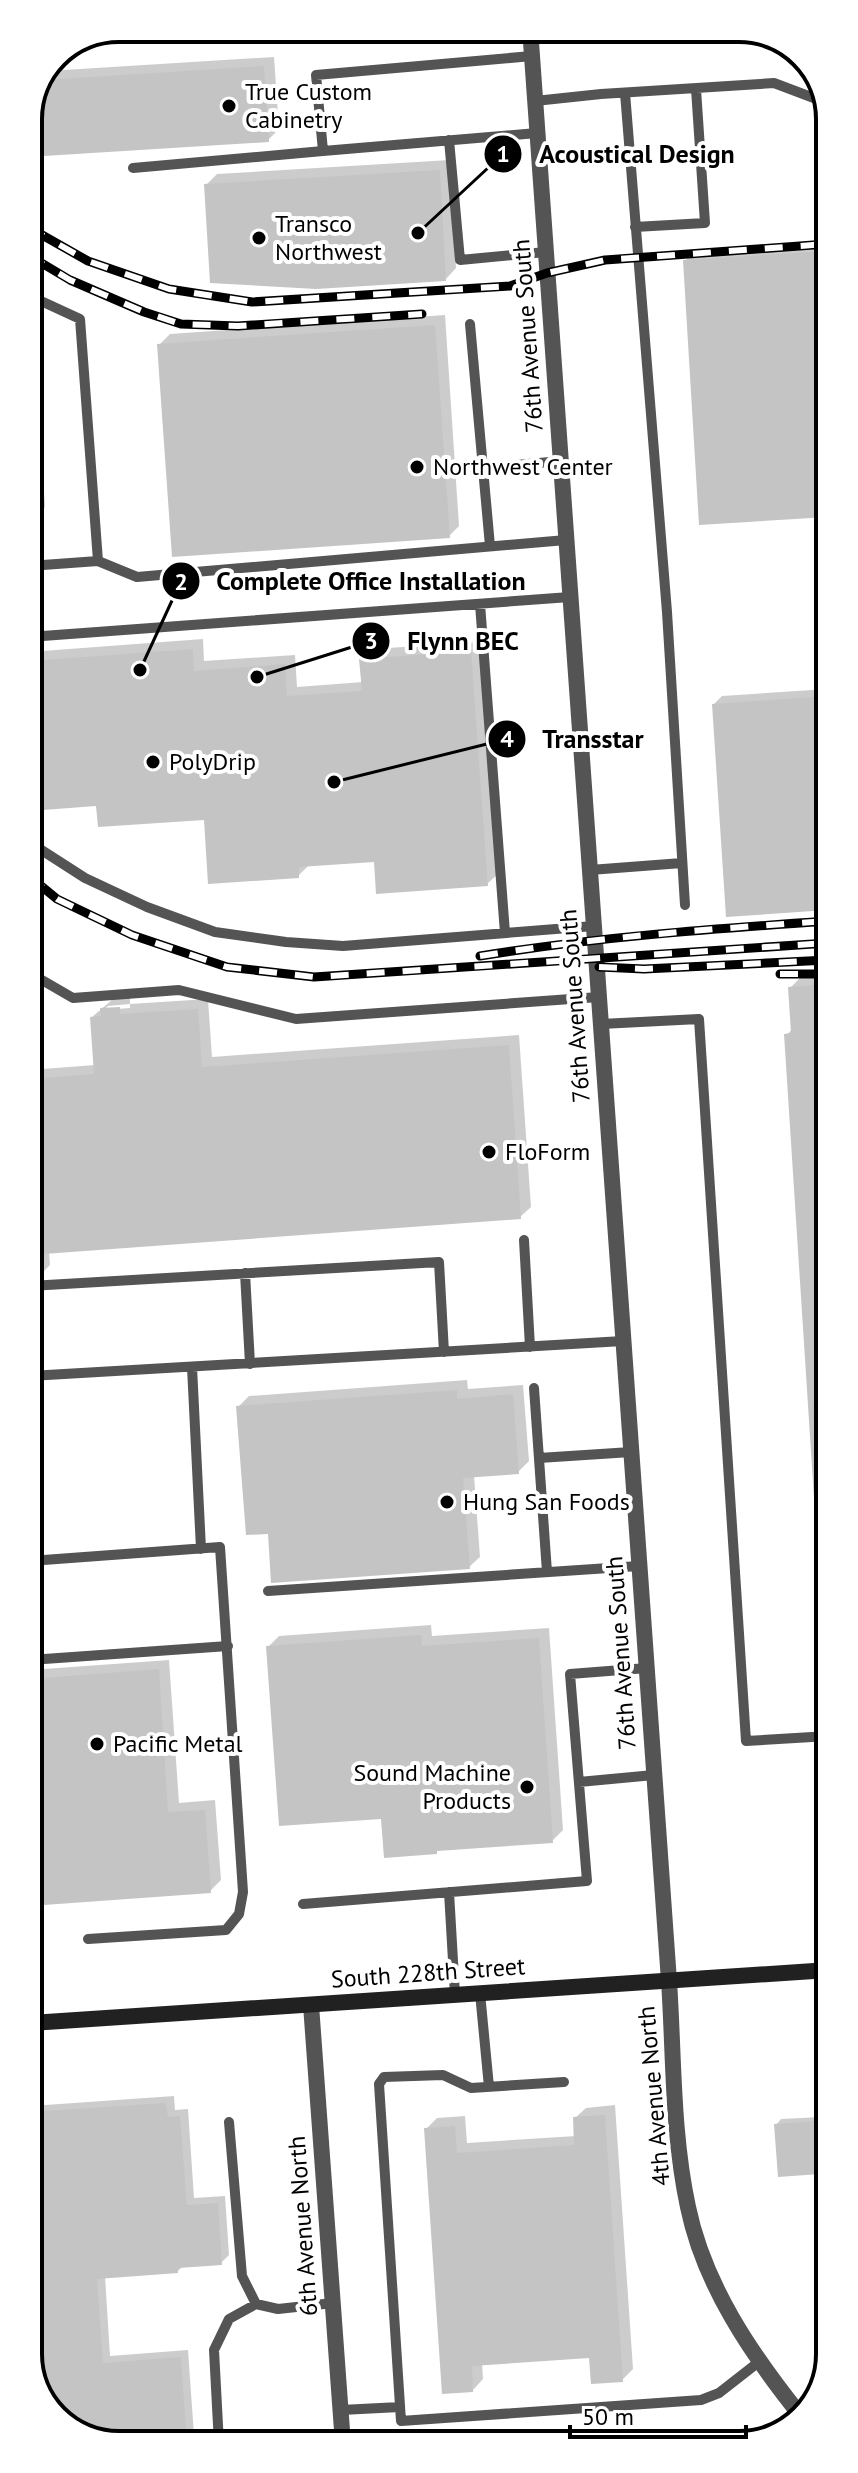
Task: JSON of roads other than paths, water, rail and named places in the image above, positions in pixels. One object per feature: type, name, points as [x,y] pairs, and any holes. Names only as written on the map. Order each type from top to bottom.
[{"type":"main road","name":"South 228th Street","points":[[42,2022],[816,1971]]},
{"type":"street","name":"76th Avenue South","points":[[531,42],[669,1981]]},
{"type":"street","name":"4th Avenue North","points":[[669,1981],[678,2152],[688,2210],[713,2278],[732,2318],[794,2407]]},
{"type":"street","name":"6th Avenue North","points":[[311,2005],[342,2431]]},
{"type":"lane","points":[[323,151],[316,75],[532,56]]},
{"type":"lane","points":[[535,101],[774,83],[813,98]]},
{"type":"lane","points":[[635,227],[705,223],[696,89]]},
{"type":"lane","points":[[625,93],[667,612],[685,905]]},
{"type":"lane","points":[[133,168],[537,133]]},
{"type":"lane","points":[[449,140],[460,260],[546,252]]},
{"type":"lane","points":[[42,301],[80,319],[98,561]]},
{"type":"lane","points":[[470,324],[490,546]]},
{"type":"lane","points":[[483,468],[561,461]]},
{"type":"lane","points":[[42,565],[98,561],[137,577],[566,540]]},
{"type":"lane","points":[[42,636],[570,597]]},
{"type":"lane","points":[[480,604],[505,933]]},
{"type":"lane","points":[[42,850],[85,878],[147,907],[215,932],[286,942],[343,946],[594,926]]},
{"type":"lane","points":[[590,870],[682,863]]},
{"type":"lane","points":[[42,980],[73,998],[179,990],[296,1019],[599,997]]},
{"type":"lane","points":[[601,1024],[699,1019],[746,1741],[816,1737]]},
{"type":"lane","points":[[524,1240],[530,1347]]},
{"type":"lane","points":[[42,1285],[439,1262],[444,1352]]},
{"type":"lane","points":[[245,1273],[250,1364]]},
{"type":"lane","points":[[42,1375],[623,1341]]},
{"type":"lane","points":[[192,1367],[201,1549]]},
{"type":"lane","points":[[534,1388],[547,1572]]},
{"type":"lane","points":[[539,1458],[631,1452]]},
{"type":"lane","points":[[42,1560],[220,1547],[243,1892],[239,1914],[226,1930],[88,1939]]},
{"type":"lane","points":[[268,1591],[639,1566]]},
{"type":"lane","points":[[42,1659],[228,1646]]},
{"type":"lane","points":[[303,1904],[587,1881],[570,1674],[647,1668]]},
{"type":"lane","points":[[579,1782],[654,1775]]},
{"type":"lane","points":[[449,1892],[455,1995]]},
{"type":"lane","points":[[480,1993],[489,2087]]},
{"type":"lane","points":[[564,2082],[471,2088],[443,2075],[384,2077],[379,2084],[401,2421],[701,2400],[719,2393],[760,2361]]},
{"type":"lane","points":[[229,2122],[242,2276],[256,2304]]},
{"type":"lane","points":[[218,2431],[214,2350],[229,2319],[256,2304],[278,2309],[333,2303]]},
{"type":"lane","points":[[341,2410],[400,2407]]},
{"type":"railway","points":[[42,235],[88,261],[169,289],[252,302],[510,286],[547,273],[605,260],[816,245]]},
{"type":"railway","points":[[42,263],[70,280],[144,312],[181,324],[238,326],[422,314]]},
{"type":"railway","points":[[42,887],[57,899],[132,935],[227,967],[314,977],[816,944]]},
{"type":"railway","points":[[480,956],[610,939],[816,922]]},
{"type":"railway","points":[[599,967],[644,969],[816,961]]},
{"type":"railway","points":[[780,974],[816,974]]},
{"type":"place","name":"True Custom Cabinetry","points":[[229,106]]},
{"type":"place","name":"Acoustical Design","points":[[418,233]]},
{"type":"place","name":"Transco Northwest","points":[[259,238]]},
{"type":"place","name":"Northwest Center","points":[[417,467]]},
{"type":"place","name":"Complete Office Installation","points":[[140,670]]},
{"type":"place","name":"Flynn BEC","points":[[257,677]]},
{"type":"place","name":"PolyDrip","points":[[153,762]]},
{"type":"place","name":"Transstar","points":[[334,782]]},
{"type":"place","name":"FloForm","points":[[489,1152]]},
{"type":"place","name":"Hung San Foods","points":[[447,1502]]},
{"type":"place","name":"Pacific Metal","points":[[97,1744]]},
{"type":"place","name":"Sound Machine Products","points":[[527,1787]]}]
